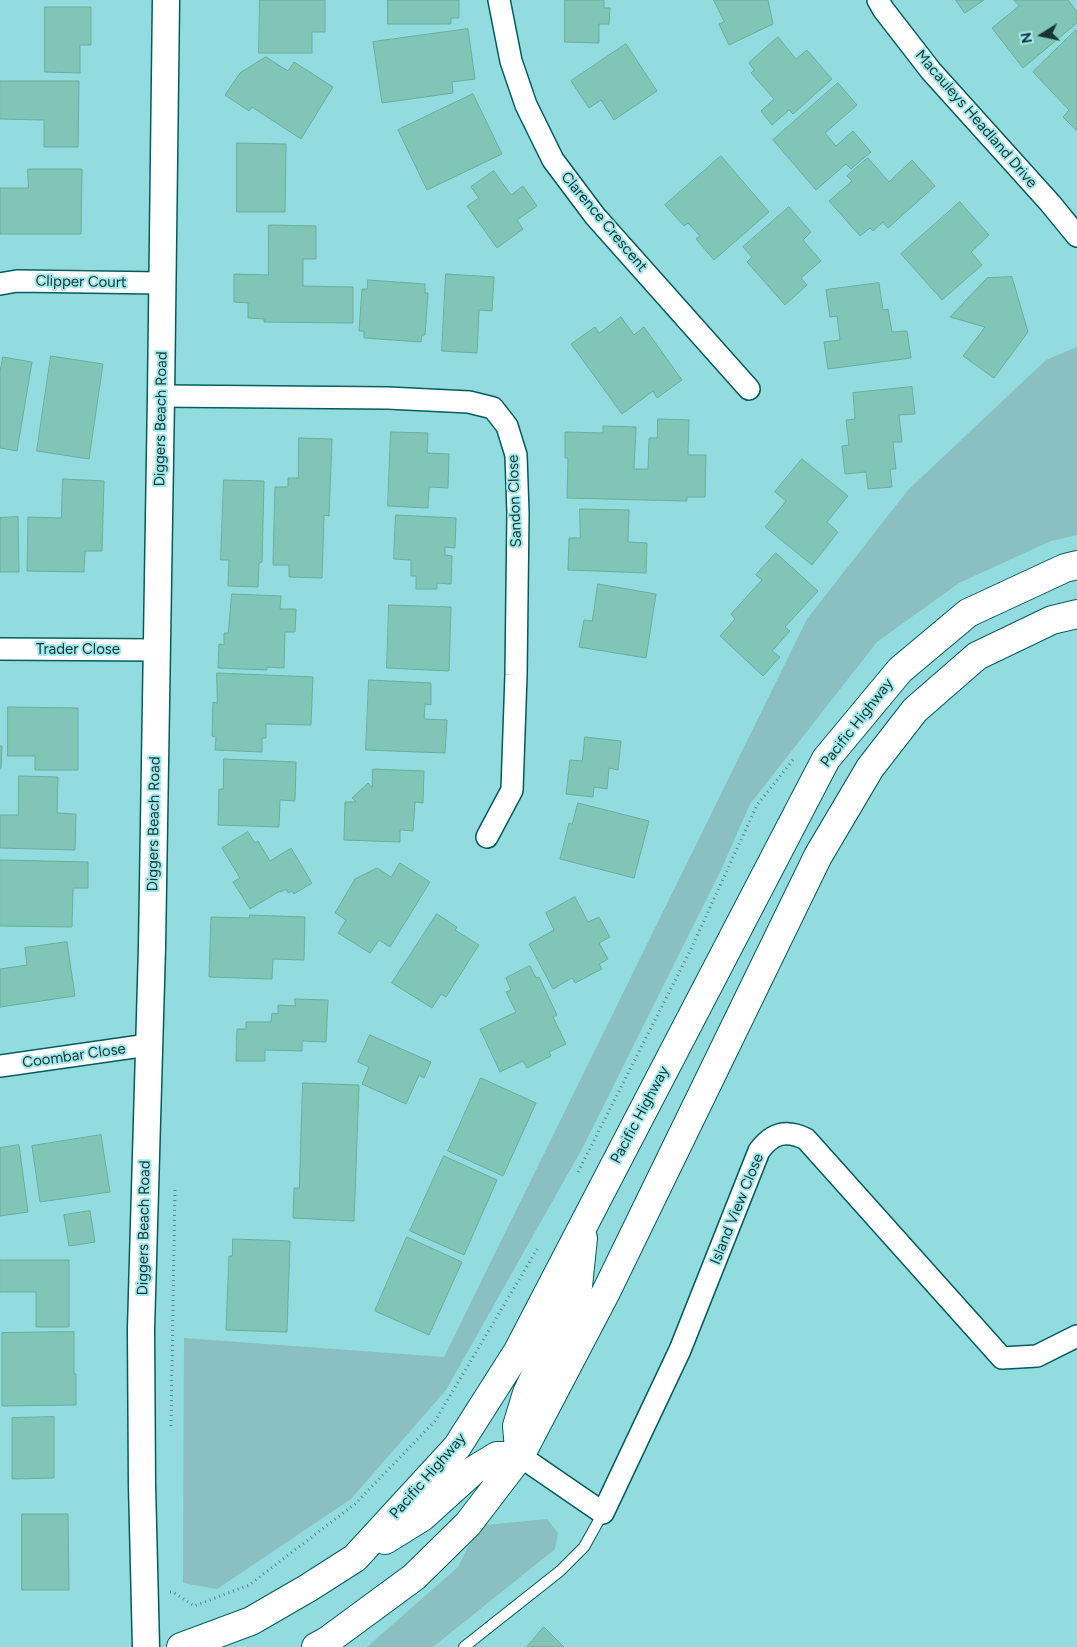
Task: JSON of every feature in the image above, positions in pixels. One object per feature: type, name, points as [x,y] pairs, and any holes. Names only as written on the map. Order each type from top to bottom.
[{"type":"highway","name":"Pacific Highway","points":[[182,1647],[251,1621],[355,1558],[457,1447],[518,1352],[826,759],[900,670],[968,613],[1065,568],[1077,565]]},
{"type":"highway","points":[[319,1646],[414,1577],[468,1524],[520,1456],[607,1290],[818,856],[870,768],[915,710],[977,656],[1052,620],[1077,614]]},
{"type":"highway","points":[[520,1456],[517,1426],[528,1392],[578,1286],[585,1221]]},
{"type":"highway","points":[[355,1558],[422,1517],[474,1470],[497,1456],[520,1456]]},
{"type":"street","name":"Diggers Beach Road","points":[[146,1647],[142,1485],[142,1329],[152,947],[162,396],[166,0]]},
{"type":"street","name":"Clarence Crescent","points":[[499,0],[510,61],[526,105],[553,160],[595,216],[749,389]]},
{"type":"street","name":"Macauleys Headland Drive","points":[[878,0],[931,71],[1050,203],[1077,236]]},
{"type":"street","name":"Clipper Court","points":[[0,284],[17,281],[162,283]]},
{"type":"street","name":"Sandon Close","points":[[162,396],[388,398],[469,402],[493,408],[507,426],[516,455],[518,512],[512,790],[487,837]]},
{"type":"street","name":"Trader Close","points":[[0,649],[156,650]]},
{"type":"street","name":"Coombar Close","points":[[0,1066],[148,1045]]},
{"type":"street","name":"Island View Close","points":[[603,1513],[680,1350],[759,1151],[768,1139],[781,1134],[795,1133],[806,1138],[1002,1358],[1037,1356],[1077,1336]]},
{"type":"street","points":[[520,1456],[603,1513]]},
{"type":"lane","points":[[464,1647],[560,1571],[584,1547],[603,1513]]},
{"type":"path","points":[[576,1176],[692,947],[757,805],[798,754]]},
{"type":"path","points":[[171,1432],[175,1186]]},
{"type":"path","points":[[172,1583],[173,1592],[194,1606],[250,1585],[354,1504],[435,1421],[539,1246]]},
{"type":"shaded area","points":[[1077,347],[1077,535],[1051,541],[959,583],[877,642],[750,804],[722,868],[583,1147],[446,1390],[351,1499],[217,1589],[183,1583],[184,1338],[444,1357],[807,619],[908,490],[1046,360]]},
{"type":"shaded area","points":[[547,1519],[558,1533],[555,1549],[433,1647],[367,1647],[458,1567],[468,1547],[485,1525]]},
{"type":"building","points":[[260,0],[325,0],[325,32],[312,32],[312,53],[259,53]]},
{"type":"building","points":[[388,0],[459,0],[459,18],[451,18],[451,24],[388,24]]},
{"type":"building","points":[[565,0],[604,0],[604,8],[610,8],[609,24],[599,24],[599,43],[565,42]]},
{"type":"building","points":[[714,0],[768,0],[773,24],[729,45],[719,24],[724,22]]},
{"type":"building","points":[[956,0],[984,0],[965,13]]},
{"type":"building","points":[[1014,0],[1068,0],[1077,12],[1077,23],[1023,68],[992,28],[1019,6]]},
{"type":"building","points":[[45,7],[91,7],[91,45],[80,45],[80,73],[45,72]]},
{"type":"building","points":[[468,29],[475,79],[452,82],[453,93],[382,103],[373,42]]},
{"type":"building","points":[[1076,30],[1077,131],[1063,117],[1069,110],[1033,72]]},
{"type":"building","points":[[778,37],[796,59],[807,50],[832,79],[793,114],[789,110],[772,125],[761,111],[774,99],[751,73],[754,70],[749,63]]},
{"type":"building","points":[[626,44],[657,91],[614,120],[601,100],[589,108],[571,81]]},
{"type":"building","points":[[266,57],[288,71],[294,62],[333,87],[301,139],[252,107],[249,111],[225,95],[240,73]]},
{"type":"building","points":[[0,81],[79,81],[78,147],[44,147],[44,120],[0,119]]},
{"type":"building","points":[[838,83],[857,105],[825,133],[836,146],[853,131],[871,152],[851,169],[846,164],[816,190],[773,140]]},
{"type":"building","points":[[473,94],[502,154],[427,190],[398,130]]},
{"type":"building","points":[[237,143],[286,144],[285,212],[237,212]]},
{"type":"building","points":[[721,156],[769,212],[714,260],[696,239],[700,236],[688,223],[684,226],[665,205]]},
{"type":"building","points":[[868,158],[889,182],[912,160],[935,186],[888,228],[883,222],[873,231],[870,228],[860,236],[829,201],[852,181],[847,176]]},
{"type":"building","points":[[28,169],[82,169],[81,234],[0,234],[0,188],[28,188]]},
{"type":"building","points":[[494,171],[511,195],[523,186],[537,206],[517,220],[523,229],[497,248],[467,206],[479,198],[471,187]]},
{"type":"building","points":[[960,202],[989,235],[971,252],[982,265],[942,300],[901,254]]},
{"type":"building","points":[[789,207],[811,232],[803,240],[821,261],[801,278],[807,285],[785,305],[747,262],[752,257],[743,247]]},
{"type":"building","points":[[269,225],[316,226],[316,259],[303,259],[303,286],[353,287],[353,323],[264,322],[264,319],[248,318],[248,303],[234,302],[234,274],[268,275]]},
{"type":"building","points":[[446,274],[494,277],[492,311],[479,310],[477,353],[442,351]]},
{"type":"building","points":[[1012,277],[1028,332],[994,378],[963,356],[985,327],[950,317],[987,278]]},
{"type":"building","points":[[368,280],[425,284],[425,293],[428,293],[425,335],[422,335],[421,342],[364,338],[364,331],[359,331],[362,289],[367,289]]},
{"type":"building","points":[[879,283],[883,310],[888,309],[892,332],[907,331],[911,358],[828,369],[824,342],[840,340],[837,316],[830,317],[826,290]]},
{"type":"building","points":[[621,317],[634,335],[644,327],[682,380],[657,398],[653,391],[622,414],[571,344],[595,327],[599,333]]},
{"type":"building","points":[[51,356],[103,364],[89,459],[37,451]]},
{"type":"building","points":[[3,357],[32,362],[17,451],[0,448],[0,373]]},
{"type":"building","points":[[912,387],[915,414],[899,415],[902,442],[893,442],[896,469],[890,469],[892,487],[868,489],[866,472],[845,474],[842,446],[849,445],[846,420],[855,419],[853,393]]},
{"type":"building","points":[[658,419],[689,420],[688,455],[706,455],[705,497],[687,497],[687,501],[567,498],[568,458],[565,458],[565,432],[603,433],[603,426],[636,427],[634,469],[648,469],[649,438],[657,438]]},
{"type":"building","points":[[391,432],[428,433],[427,453],[449,454],[448,488],[429,487],[428,508],[388,506]]},
{"type":"building","points":[[299,438],[332,439],[329,516],[324,515],[322,578],[289,577],[289,565],[273,565],[275,487],[288,487],[288,478],[298,478]]},
{"type":"building","points":[[802,459],[848,496],[827,522],[838,532],[812,565],[765,527],[786,501],[775,492]]},
{"type":"building","points":[[63,479],[104,481],[102,551],[85,551],[84,572],[27,571],[28,517],[61,518]]},
{"type":"building","points":[[224,480],[264,481],[262,562],[259,563],[258,587],[228,586],[229,560],[221,560]]},
{"type":"building","points":[[580,509],[629,510],[628,542],[647,543],[646,573],[568,570],[569,538],[580,538]]},
{"type":"building","points":[[396,515],[456,518],[455,548],[445,547],[445,555],[452,556],[451,584],[437,583],[437,589],[416,589],[416,576],[411,576],[411,560],[394,559]]},
{"type":"building","points":[[18,517],[19,572],[0,572],[0,518]]},
{"type":"building","points":[[776,553],[818,591],[785,627],[790,631],[772,651],[780,657],[763,676],[720,636],[735,619],[731,614],[762,580],[756,575]]},
{"type":"building","points":[[598,584],[656,594],[646,658],[579,647],[584,620],[592,621]]},
{"type":"building","points":[[232,594],[281,596],[280,609],[296,609],[295,632],[285,632],[284,668],[267,667],[267,670],[218,668],[219,644],[224,645],[224,633],[228,633]]},
{"type":"building","points":[[389,605],[451,607],[449,671],[387,668]]},
{"type":"building","points":[[217,673],[313,677],[311,725],[266,724],[266,738],[262,738],[262,752],[215,750],[216,737],[212,736],[213,702],[217,703]]},
{"type":"building","points":[[369,680],[431,683],[431,705],[425,704],[424,719],[447,720],[445,753],[366,750]]},
{"type":"building","points":[[8,707],[78,708],[78,770],[35,770],[35,756],[8,756]]},
{"type":"building","points":[[585,737],[621,741],[618,770],[609,768],[607,789],[594,787],[593,797],[566,794],[570,760],[582,761]]},
{"type":"building","points":[[0,746],[2,746],[1,768],[0,768]]},
{"type":"building","points":[[224,759],[296,762],[295,801],[280,800],[279,827],[218,825],[219,789],[223,789]]},
{"type":"building","points":[[373,769],[424,771],[423,803],[415,802],[413,831],[400,830],[400,842],[344,840],[345,802],[356,802],[352,798],[368,783],[372,787]]},
{"type":"building","points":[[19,776],[58,777],[57,813],[76,814],[75,850],[0,848],[0,815],[18,815]]},
{"type":"building","points":[[578,803],[649,821],[634,878],[560,859],[569,823],[572,824]]},
{"type":"building","points":[[248,832],[255,843],[258,841],[270,861],[291,848],[312,883],[294,894],[292,891],[288,893],[286,889],[280,891],[250,909],[233,882],[240,878],[222,848]]},
{"type":"building","points":[[0,860],[88,862],[88,888],[73,888],[72,927],[0,926]]},
{"type":"building","points":[[400,863],[430,882],[390,947],[379,940],[370,953],[338,933],[346,920],[335,913],[355,879],[377,868],[391,877]]},
{"type":"building","points":[[575,897],[588,922],[599,917],[610,937],[599,943],[608,959],[599,964],[602,969],[575,983],[572,978],[553,989],[529,944],[554,930],[546,913]]},
{"type":"building","points":[[437,914],[457,927],[455,930],[479,945],[446,997],[441,994],[432,1008],[392,983]]},
{"type":"building","points":[[250,915],[305,917],[304,960],[273,959],[272,979],[209,977],[211,917],[249,918]]},
{"type":"building","points":[[67,942],[75,996],[0,1007],[0,969],[27,965],[25,948]]},
{"type":"building","points":[[530,966],[536,978],[539,977],[557,1015],[553,1017],[566,1044],[549,1052],[551,1056],[527,1068],[523,1061],[500,1072],[480,1029],[516,1012],[506,992],[511,990],[506,978]]},
{"type":"building","points":[[295,999],[328,1000],[326,1042],[302,1041],[302,1051],[265,1050],[265,1061],[236,1061],[237,1029],[246,1029],[246,1022],[271,1022],[272,1013],[278,1014],[278,1005],[295,1006]]},
{"type":"building","points":[[370,1035],[431,1062],[424,1078],[419,1075],[406,1104],[362,1084],[369,1067],[358,1062]]},
{"type":"building","points":[[481,1078],[536,1103],[503,1176],[448,1151]]},
{"type":"building","points":[[303,1083],[359,1085],[354,1221],[293,1218],[294,1188],[299,1188]]},
{"type":"building","points":[[101,1135],[110,1192],[40,1202],[32,1146]]},
{"type":"building","points":[[19,1145],[28,1212],[0,1216],[0,1148]]},
{"type":"building","points":[[444,1156],[497,1180],[464,1255],[410,1231]]},
{"type":"building","points":[[90,1211],[95,1242],[69,1246],[64,1215]]},
{"type":"building","points":[[407,1237],[462,1262],[429,1335],[375,1311]]},
{"type":"building","points":[[233,1239],[290,1241],[287,1332],[226,1330],[229,1256],[232,1256]]},
{"type":"building","points":[[0,1260],[69,1260],[69,1327],[36,1327],[36,1292],[0,1292]]},
{"type":"building","points":[[74,1332],[76,1405],[2,1406],[2,1333]]},
{"type":"building","points":[[54,1417],[54,1478],[12,1479],[12,1418]]},
{"type":"building","points":[[22,1514],[68,1514],[69,1590],[22,1590]]},
{"type":"building","points":[[544,1627],[564,1647],[527,1647]]}]
